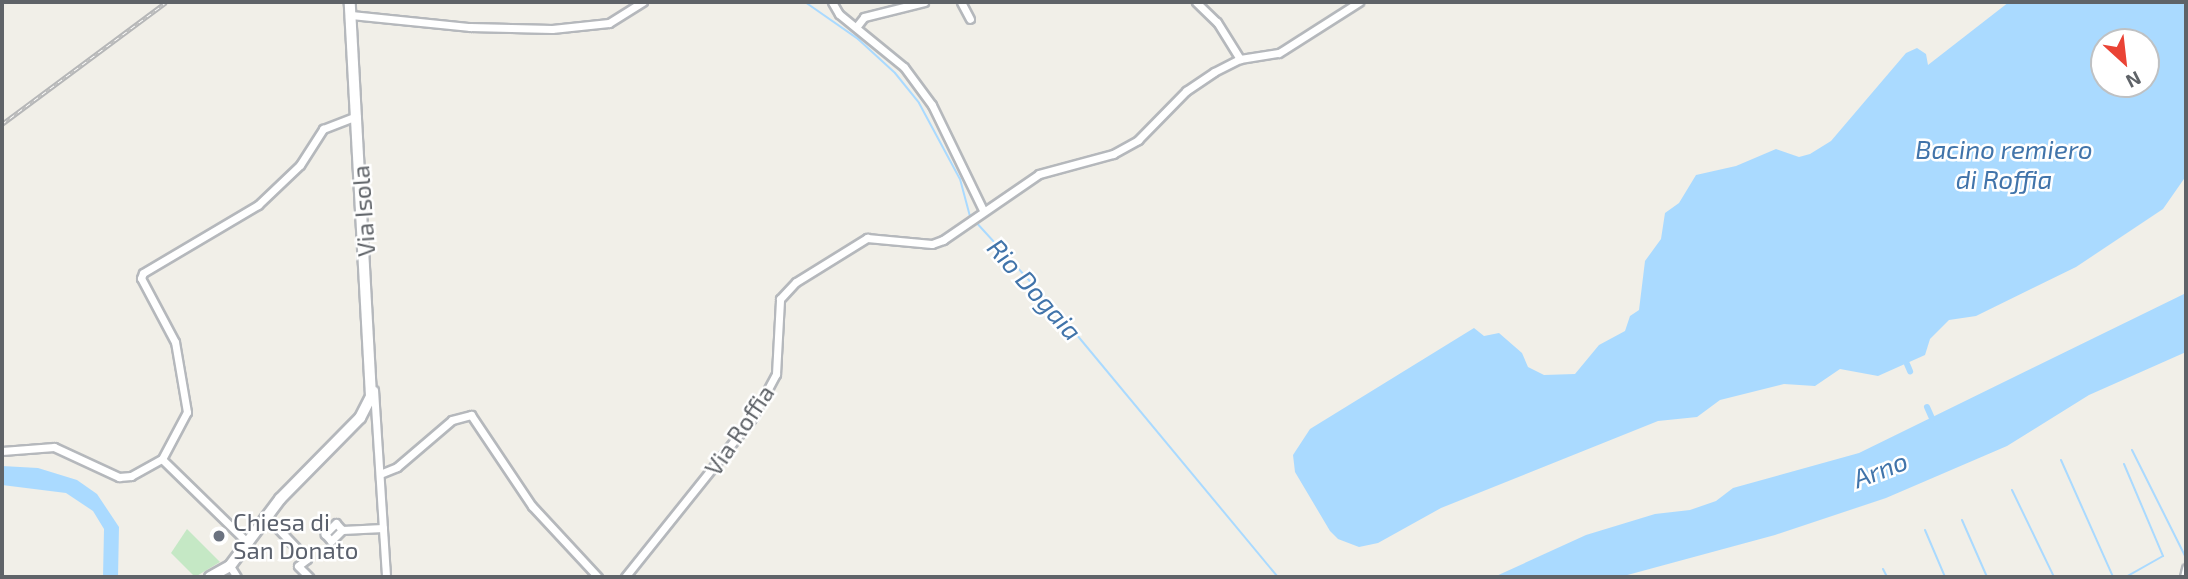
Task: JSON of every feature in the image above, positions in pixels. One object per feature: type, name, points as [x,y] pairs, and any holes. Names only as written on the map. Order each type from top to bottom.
[{"type":"street","name":"Via Isola","points":[[350,2],[386,577]]},
{"type":"street","points":[[351,15],[481,28],[552,29],[609,23],[643,2]]},
{"type":"street","points":[[832,2],[838,14],[857,26],[904,67],[932,105],[983,210]]},
{"type":"street","points":[[857,26],[864,17],[924,2]]},
{"type":"street","points":[[961,2],[970,19]]},
{"type":"street","points":[[1196,2],[1217,22],[1240,59],[1279,53],[1359,2]]},
{"type":"street","name":"Via Roffia","points":[[625,577],[737,440],[770,388],[778,363],[778,308],[784,292],[851,244],[867,238],[932,244],[1039,174],[1113,154],[1138,140],[1186,91],[1240,59]]},
{"type":"street","points":[[2,451],[54,447],[119,477],[131,476],[162,459],[187,412],[175,342],[144,287],[143,273],[258,205],[300,165],[323,129],[357,116]]},
{"type":"street","points":[[210,577],[230,566],[267,517],[362,415],[373,378]]},
{"type":"street","points":[[362,415],[377,421]]},
{"type":"street","points":[[362,415],[376,432]]},
{"type":"street","points":[[380,474],[397,467],[452,420],[471,415],[532,506],[598,577]]},
{"type":"street","points":[[162,459],[248,543]]},
{"type":"street","points":[[267,517],[307,559],[298,566],[309,577]]},
{"type":"street","points":[[342,530],[383,528]]},
{"type":"street","points":[[230,566],[237,577]]},
{"type":"street","points":[[2184,577],[2186,568]]},
{"type":"green space","points":[[187,529],[220,562],[195,577],[171,553]]},
{"type":"water","name":"Bacino remiero di Roffia","points":[[2009,2],[2186,2],[2186,176],[2163,209],[2076,267],[1976,316],[1949,320],[1930,339],[1925,355],[1878,376],[1840,369],[1815,386],[1784,384],[1720,400],[1697,417],[1658,421],[1441,508],[1378,543],[1359,547],[1338,539],[1330,531],[1295,472],[1293,455],[1310,429],[1474,328],[1484,336],[1499,333],[1522,353],[1528,367],[1544,375],[1575,374],[1599,345],[1625,331],[1630,316],[1639,310],[1645,261],[1661,239],[1665,213],[1679,203],[1696,175],[1736,166],[1776,149],[1799,157],[1810,154],[1831,141],[1906,53],[1917,48],[1926,54],[1928,65]]},
{"type":"water","name":"Arno","points":[[2186,293],[2186,352],[2089,395],[2007,446],[1886,498],[1775,535],[1620,577],[1494,577],[1586,535],[1655,514],[1690,510],[1716,501],[1733,488],[1859,453]]},
{"type":"water","points":[[2,466],[38,468],[77,480],[97,494],[119,527],[118,577],[103,577],[104,529],[93,511],[66,493],[2,485]]},
{"type":"waterway","name":"Rio Dogaia","points":[[805,2],[858,39],[895,73],[919,103],[960,179],[970,216]]},
{"type":"waterway","name":"Rio Dogaia","points":[[974,220],[1057,311],[1278,577]]},
{"type":"waterway","points":[[1907,364],[1910,371]]},
{"type":"waterway","points":[[1927,407],[1932,418]]},
{"type":"waterway","points":[[2132,450],[2186,558]]},
{"type":"waterway","points":[[2061,460],[2113,577]]},
{"type":"waterway","points":[[2124,464],[2163,556],[2126,577]]},
{"type":"waterway","points":[[2012,490],[2054,577]]},
{"type":"waterway","points":[[1962,520],[1987,577]]},
{"type":"waterway","points":[[1925,530],[1945,577]]},
{"type":"waterway","points":[[1883,569],[1887,577]]},
{"type":"railway","points":[[2,124],[166,2]]},
{"type":"place","name":"Chiesa di San Donato","points":[[219,536]]}]
